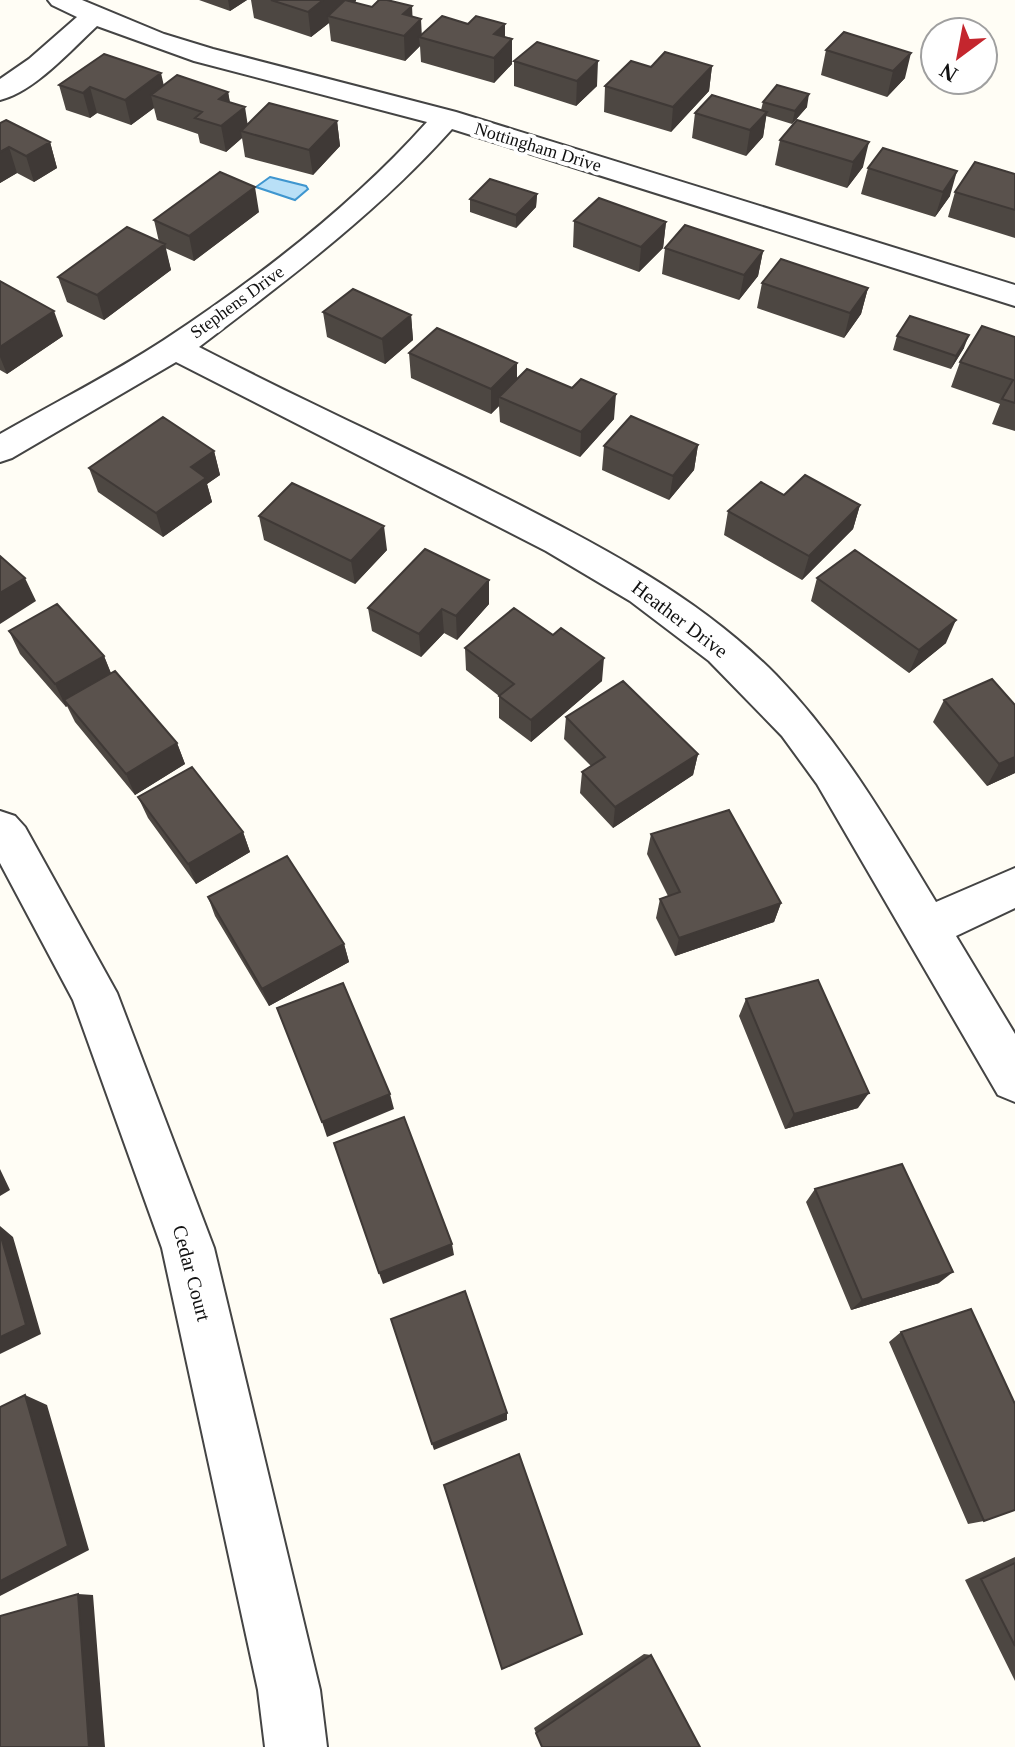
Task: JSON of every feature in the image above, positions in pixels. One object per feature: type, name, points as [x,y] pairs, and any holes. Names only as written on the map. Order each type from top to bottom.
[{"type":"street","name":"Nottingham Drive","points":[[61,0],[93,16],[191,51],[284,79],[446,118],[1015,296]]},
{"type":"street","points":[[0,92],[39,65],[93,16]]},
{"type":"street","name":"Stephens Drive","points":[[0,450],[175,348],[297,258],[387,182],[446,118]]},
{"type":"street","name":"Heather Drive","points":[[175,348],[565,543],[646,591],[699,628],[744,669],[796,725],[842,786],[929,927],[1015,1079]]},
{"type":"street","name":"Cedar Court","points":[[0,829],[10,840],[94,993],[188,1248],[289,1690],[296,1747]]},
{"type":"street","points":[[929,927],[1015,887]]},
{"type":"water","points":[[270,177],[308,189],[295,200],[256,187]]},
{"type":"building","points":[[271,0],[323,0],[308,12]]},
{"type":"building","points":[[345,0],[372,7],[379,0],[412,6],[403,14],[421,19],[404,36],[328,16]]},
{"type":"building","points":[[442,16],[468,24],[476,16],[505,24],[494,34],[512,39],[494,58],[419,37]]},
{"type":"building","points":[[844,32],[911,53],[893,71],[826,50]]},
{"type":"building","points":[[537,42],[598,61],[577,81],[514,61]]},
{"type":"building","points":[[665,52],[712,66],[673,107],[605,86],[631,61],[651,67]]},
{"type":"building","points":[[104,54],[161,73],[125,100],[90,87],[83,93],[59,85]]},
{"type":"building","points":[[177,75],[228,92],[219,99],[245,107],[221,126],[195,118],[202,112],[151,95]]},
{"type":"building","points":[[777,85],[809,94],[795,111],[763,102]]},
{"type":"building","points":[[712,95],[767,112],[750,130],[695,113]]},
{"type":"building","points":[[269,103],[337,121],[309,150],[241,131]]},
{"type":"building","points":[[6,120],[50,142],[26,156],[9,147],[0,152],[0,123]]},
{"type":"building","points":[[797,120],[869,142],[853,162],[780,140]]},
{"type":"building","points":[[883,148],[957,171],[943,192],[868,168]]},
{"type":"building","points":[[975,162],[1015,174],[1015,210],[955,192]]},
{"type":"building","points":[[220,172],[255,187],[189,236],[154,220]]},
{"type":"building","points":[[490,179],[537,194],[516,215],[470,199]]},
{"type":"building","points":[[599,198],[666,222],[641,247],[574,221]]},
{"type":"building","points":[[685,225],[763,251],[744,275],[665,248]]},
{"type":"building","points":[[127,227],[165,244],[97,295],[58,277]]},
{"type":"building","points":[[781,259],[868,288],[850,313],[762,283]]},
{"type":"building","points":[[0,281],[54,311],[0,347]]},
{"type":"building","points":[[353,289],[411,315],[382,339],[323,312]]},
{"type":"building","points":[[910,316],[969,335],[956,356],[897,336]]},
{"type":"building","points":[[982,326],[1015,337],[1015,403],[1002,399],[1013,380],[960,362]]},
{"type":"building","points":[[437,328],[517,363],[491,389],[409,353]]},
{"type":"building","points":[[527,369],[572,388],[581,379],[616,394],[581,432],[499,397]]},
{"type":"building","points":[[631,416],[698,445],[673,476],[604,446]]},
{"type":"building","points":[[163,417],[214,451],[191,467],[206,478],[156,513],[89,468]]},
{"type":"building","points":[[805,475],[860,505],[809,556],[728,511],[761,482],[784,495]]},
{"type":"building","points":[[292,483],[384,526],[351,561],[259,516]]},
{"type":"building","points":[[425,549],[489,580],[456,616],[442,609],[419,634],[368,608]]},
{"type":"building","points":[[855,550],[956,620],[919,650],[817,578]]},
{"type":"building","points":[[0,556],[25,578],[0,593]]},
{"type":"building","points":[[57,604],[104,656],[55,684],[9,631]]},
{"type":"building","points":[[514,608],[553,635],[561,628],[604,658],[531,720],[499,696],[514,684],[465,648]]},
{"type":"building","points":[[115,671],[177,743],[126,774],[64,700]]},
{"type":"building","points":[[992,679],[1015,705],[1015,757],[999,764],[944,700]]},
{"type":"building","points":[[623,681],[698,754],[615,807],[582,772],[605,757],[566,717]]},
{"type":"building","points":[[192,767],[243,832],[188,864],[138,797]]},
{"type":"building","points":[[729,810],[781,903],[679,938],[660,899],[680,892],[651,834]]},
{"type":"building","points":[[287,856],[344,944],[262,989],[208,897]]},
{"type":"building","points":[[818,980],[869,1093],[794,1114],[746,999]]},
{"type":"building","points":[[343,983],[390,1094],[322,1122],[277,1008]]},
{"type":"building","points":[[404,1117],[452,1244],[379,1273],[334,1143]]},
{"type":"building","points":[[902,1164],[953,1272],[862,1300],[815,1189]]},
{"type":"building","points":[[0,1233],[26,1325],[0,1337]]},
{"type":"building","points":[[465,1291],[507,1413],[432,1444],[391,1319]]},
{"type":"building","points":[[971,1309],[1015,1404],[1015,1510],[984,1521],[901,1332]]},
{"type":"building","points":[[25,1395],[68,1546],[0,1581],[0,1407]]},
{"type":"building","points":[[519,1454],[582,1634],[502,1669],[444,1485]]},
{"type":"building","points":[[1015,1563],[1015,1646],[981,1579]]},
{"type":"building","points":[[78,1594],[89,1747],[0,1747],[0,1616]]},
{"type":"building","points":[[651,1655],[700,1747],[542,1747],[536,1733]]}]
